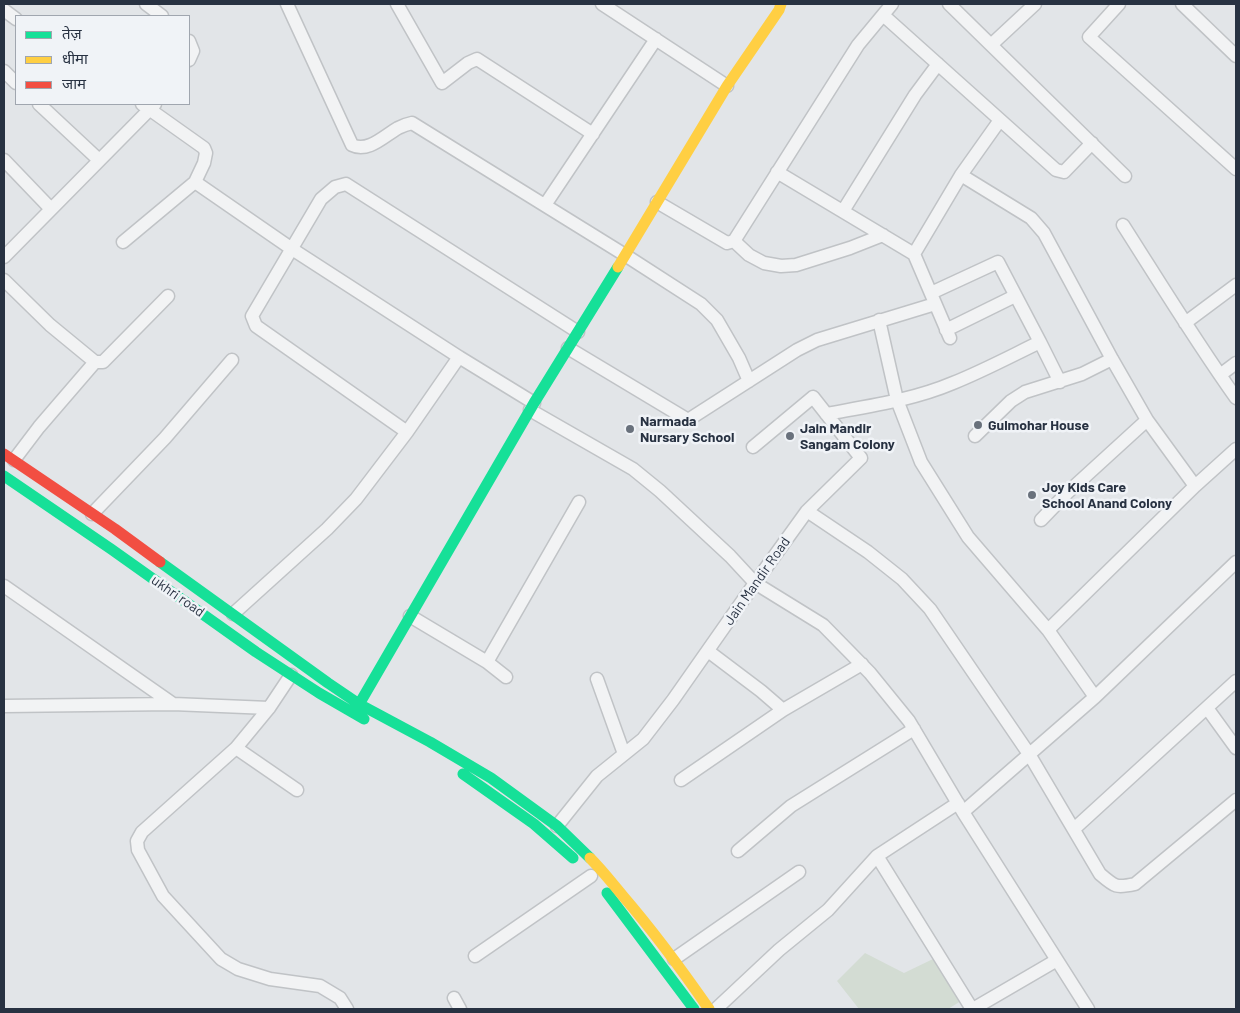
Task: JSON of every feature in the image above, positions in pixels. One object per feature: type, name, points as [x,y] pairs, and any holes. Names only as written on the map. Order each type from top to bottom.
[{"type":"street","points":[[146,4],[161,15]]},
{"type":"street","points":[[287,4],[352,145],[362,148],[368,146],[400,127],[412,123],[701,304],[717,320],[739,358],[749,381]]},
{"type":"street","points":[[397,4],[442,83],[468,63],[477,59],[593,134]]},
{"type":"street","points":[[602,4],[728,86]]},
{"type":"street","points":[[356,709],[532,407],[728,86],[779,10],[781,4]]},
{"type":"street","points":[[657,202],[727,243],[734,241],[858,45],[892,4]]},
{"type":"street","points":[[949,4],[1126,176]]},
{"type":"street","points":[[991,45],[1035,4]]},
{"type":"street","points":[[1119,4],[1089,37],[1236,168]]},
{"type":"street","points":[[1182,4],[1236,56]]},
{"type":"street","points":[[4,10],[15,18]]},
{"type":"street","points":[[883,15],[1056,170],[1064,172],[1092,143]]},
{"type":"street","points":[[545,205],[656,39]]},
{"type":"street","points":[[190,44],[193,51],[190,58]]},
{"type":"street","points":[[843,211],[915,95],[938,64]]},
{"type":"street","points":[[4,71],[15,82]]},
{"type":"street","points":[[40,105],[99,160]]},
{"type":"street","points":[[4,257],[149,106],[204,148],[206,153],[196,182],[123,242]]},
{"type":"street","points":[[914,254],[961,175],[1000,120]]},
{"type":"street","points":[[4,160],[51,209]]},
{"type":"street","points":[[777,172],[914,254],[948,334],[1015,296]]},
{"type":"street","points":[[961,175],[1030,218],[1044,233],[1147,420],[1195,486]]},
{"type":"street","points":[[196,182],[292,249],[459,357],[532,407],[633,469],[660,491],[730,556],[755,583],[823,625],[870,672],[914,728],[961,807],[1088,1009]]},
{"type":"street","points":[[407,432],[256,326],[252,316],[321,200],[335,187],[346,184],[578,332]]},
{"type":"street","points":[[1123,225],[1185,323],[1236,398]]},
{"type":"street","points":[[734,241],[749,255],[764,263],[781,266],[796,265],[850,248],[883,235]]},
{"type":"street","points":[[568,348],[688,420],[797,350],[817,340],[879,320],[933,298],[998,262],[1060,382]]},
{"type":"street","points":[[4,280],[50,325],[96,362],[103,362],[168,296]]},
{"type":"street","points":[[1185,323],[1236,285]]},
{"type":"street","points":[[879,320],[897,400],[921,462],[968,537],[1048,630],[1095,697]]},
{"type":"street","points":[[826,414],[897,400],[953,383],[1040,342]]},
{"type":"street","points":[[233,614],[327,529],[356,499],[407,432],[459,357]]},
{"type":"street","points":[[975,436],[1011,401],[1025,392],[1082,374],[1112,359]]},
{"type":"street","points":[[92,514],[165,438],[232,360]]},
{"type":"street","points":[[96,362],[39,427],[9,457],[233,614],[328,683],[356,709],[444,762],[540,829],[599,884],[694,1009]]},
{"type":"street","points":[[1220,375],[1236,363]]},
{"type":"street","name":"Jain Mandir Road","points":[[558,826],[597,776],[643,739],[674,700],[807,512],[861,458],[813,396],[753,447]]},
{"type":"street","points":[[1041,520],[1067,493],[1147,420]]},
{"type":"street","points":[[1048,630],[1195,486],[1236,449]]},
{"type":"street","name":"ukhri road","points":[[4,476],[256,652],[292,675],[356,709]]},
{"type":"street","points":[[487,662],[579,502]]},
{"type":"street","points":[[807,512],[868,552],[902,579],[930,609],[1029,754],[1100,874],[1111,883],[1120,887],[1135,884],[1236,800]]},
{"type":"street","points":[[716,1009],[779,950],[828,910],[877,856],[961,807],[1029,754],[1095,697],[1236,562]]},
{"type":"street","points":[[4,586],[173,704]]},
{"type":"street","points":[[410,616],[487,662],[506,677]]},
{"type":"street","points":[[708,651],[783,710]]},
{"type":"street","points":[[680,780],[783,710],[862,664]]},
{"type":"street","points":[[292,675],[269,708],[236,748],[142,832],[137,841],[138,850],[163,896],[221,959],[238,969],[270,979],[320,986],[340,998],[347,1009]]},
{"type":"street","points":[[597,679],[624,754]]},
{"type":"street","points":[[1074,829],[1236,681]]},
{"type":"street","points":[[4,706],[173,704],[269,708]]},
{"type":"street","points":[[1207,708],[1236,748]]},
{"type":"street","points":[[356,709],[430,742],[491,778],[558,826],[598,866],[636,911],[674,959],[709,1009]]},
{"type":"street","points":[[738,851],[791,806],[914,728]]},
{"type":"street","points":[[236,748],[297,790]]},
{"type":"street","points":[[877,856],[972,1009],[1058,960]]},
{"type":"street","points":[[474,956],[585,870]]},
{"type":"street","points":[[674,959],[799,872]]},
{"type":"street","points":[[454,998],[460,1009]]},
{"type":"shaded area","points":[[865,953],[904,973],[933,959],[961,1001],[948,1009],[859,1009],[837,981]]},
{"type":"traffic: fast","points":[[354,713],[534,403],[618,267]]},
{"type":"traffic: fast","points":[[4,476],[256,652],[319,693],[364,719]]},
{"type":"traffic: fast","points":[[160,562],[359,704],[430,742],[491,778],[557,826],[590,858]]},
{"type":"traffic: fast","points":[[463,774],[534,824],[573,858]]},
{"type":"traffic: fast","points":[[607,893],[694,1009]]},
{"type":"traffic: slow","points":[[618,267],[727,86],[779,10],[781,4]]},
{"type":"traffic: slow","points":[[590,858],[657,937],[709,1009]]},
{"type":"traffic: jam","points":[[4,454],[115,529],[160,562]]},
{"type":"place","name":"Gulmohar House","points":[[978,425]]},
{"type":"place","name":"Narmada Nursary School","points":[[630,429]]},
{"type":"place","name":"Jain Mandir Sangam Colony","points":[[790,436]]},
{"type":"place","name":"Joy Kids Care School Anand Colony","points":[[1032,495]]}]
